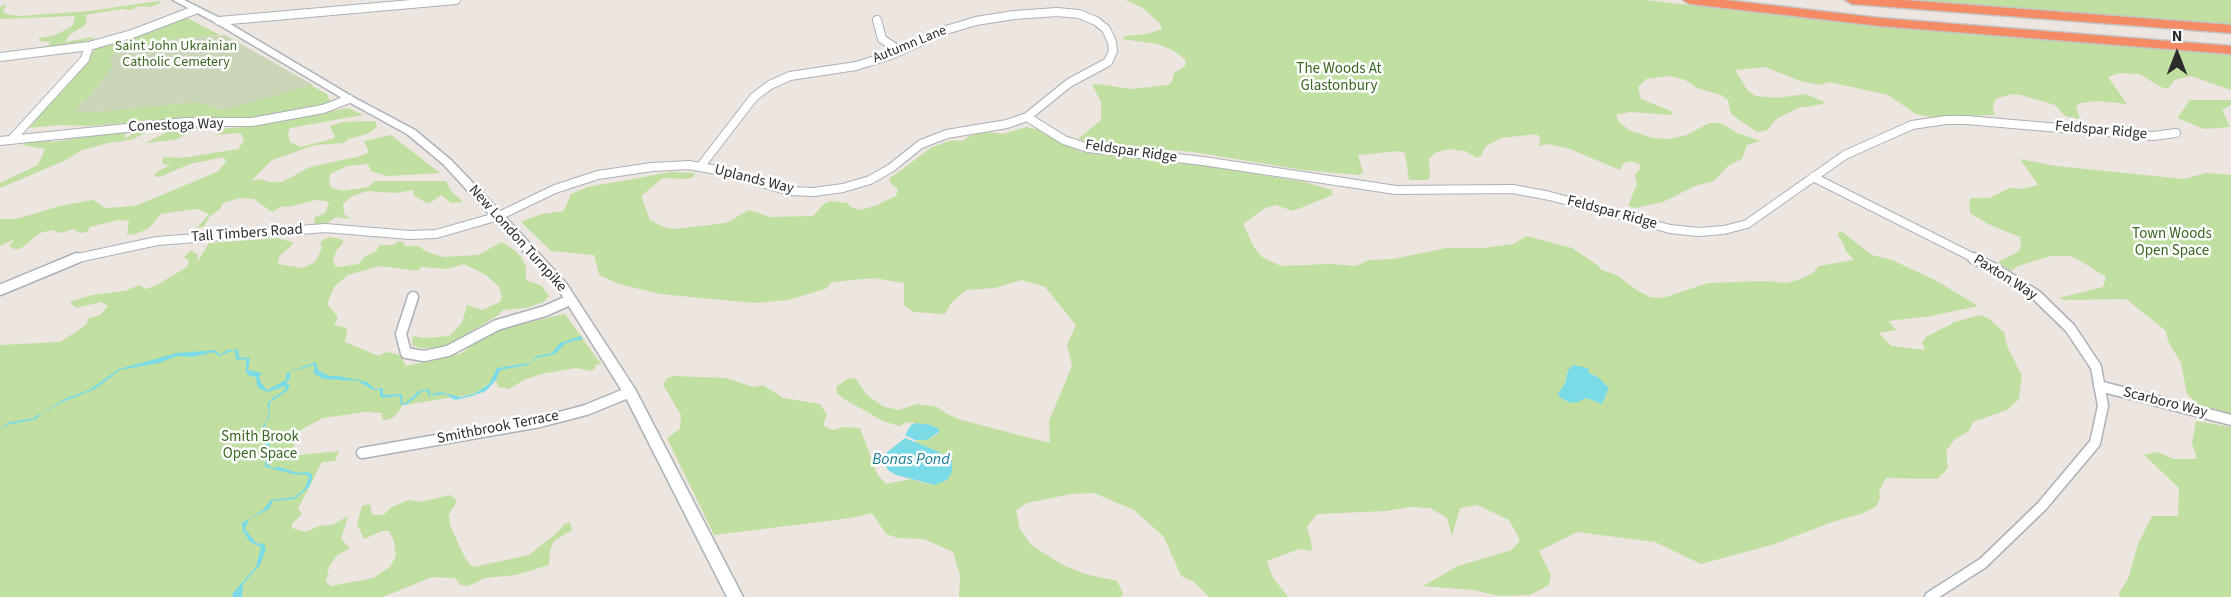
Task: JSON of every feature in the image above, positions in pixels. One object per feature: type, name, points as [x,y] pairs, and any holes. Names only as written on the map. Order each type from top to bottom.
[{"type":"highway","points":[[1690,0],[1880,22],[2231,50]]},
{"type":"highway","points":[[1852,0],[2231,29]]},
{"type":"street","name":"New London Turnpike","points":[[177,0],[219,21],[349,99],[411,132],[447,162],[499,216],[562,286],[630,392],[735,597]]},
{"type":"street","points":[[219,21],[456,0]]},
{"type":"street","points":[[0,57],[88,46],[132,34],[195,10]]},
{"type":"street","name":"Autumn Lane","points":[[700,167],[754,97],[770,85],[790,76],[856,66],[900,51],[946,30],[976,21],[1057,12],[1079,14],[1096,21],[1106,29],[1112,42]]},
{"type":"street","points":[[878,20],[882,39],[900,51]]},
{"type":"street","name":"Uplands Way","points":[[499,216],[555,189],[598,175],[652,167],[689,165],[722,171],[789,191],[814,192],[843,188],[870,180],[891,168],[921,144],[947,134],[1007,124],[1027,117],[1069,83],[1108,62],[1113,51],[1112,42]]},
{"type":"street","points":[[12,139],[85,59],[88,46]]},
{"type":"street","name":"Conestoga Way","points":[[0,141],[184,122],[252,122],[323,109],[349,99]]},
{"type":"street","name":"Feldspar Ridge","points":[[1027,117],[1064,140],[1088,148],[1203,161],[1396,190],[1513,189],[1550,196],[1670,229],[1698,232],[1724,230],[1748,224],[1845,155],[1900,129],[1927,122],[1966,120],[2153,136],[2176,133]]},
{"type":"street","name":"Paxton Way","points":[[1813,177],[1997,270],[2037,296],[2070,328],[2096,367],[2103,406],[2095,443],[2042,506],[1983,563],[1930,597]]},
{"type":"street","name":"Tall Timbers Road","points":[[0,290],[81,256],[157,241],[325,228],[410,235],[436,234],[499,216]]},
{"type":"street","points":[[413,297],[401,334],[406,353],[424,356],[448,351],[497,325],[545,311],[570,300]]},
{"type":"street","name":"Scarboro Way","points":[[2099,386],[2231,420]]},
{"type":"street","name":"Smithbrook Terrace","points":[[362,453],[540,422],[586,410],[630,392]]},
{"type":"green space","name":"The Woods At Glastonbury","points":[[1125,0],[1645,0],[1854,24],[2231,54],[2231,90],[2191,76],[2175,80],[2168,88],[2163,88],[2139,74],[2119,73],[2108,77],[2127,104],[2096,101],[2081,103],[2076,106],[2080,119],[2065,116],[2055,105],[2012,94],[1996,99],[1993,105],[1994,115],[1930,117],[1916,114],[1888,95],[1829,82],[1821,85],[1800,81],[1765,67],[1735,70],[1748,91],[1756,96],[1777,98],[1806,94],[1824,102],[1798,108],[1778,118],[1766,131],[1757,132],[1731,114],[1728,100],[1721,95],[1669,76],[1646,79],[1638,87],[1641,99],[1671,111],[1673,115],[1631,112],[1616,115],[1619,122],[1629,130],[1652,138],[1670,139],[1687,135],[1709,123],[1721,123],[1737,133],[1761,141],[1747,145],[1742,159],[1729,165],[1714,181],[1695,186],[1663,202],[1635,208],[1629,206],[1629,203],[1637,184],[1635,175],[1641,168],[1639,164],[1630,161],[1624,163],[1620,170],[1570,149],[1549,144],[1539,146],[1540,137],[1536,134],[1502,138],[1486,146],[1481,156],[1477,158],[1465,151],[1448,149],[1435,153],[1429,159],[1430,177],[1427,180],[1409,180],[1405,153],[1400,151],[1358,155],[1363,172],[1359,175],[1303,170],[1193,152],[1095,144],[1078,139],[1101,120],[1101,101],[1092,85],[1132,89],[1168,85],[1172,82],[1174,73],[1185,66],[1186,60],[1158,44],[1122,39],[1125,36],[1147,34],[1162,29],[1160,24],[1143,8]]},
{"type":"green space","points":[[1900,0],[2231,0],[2231,24],[2113,17]]},
{"type":"green space","points":[[162,2],[151,7],[139,6],[131,10],[122,9],[85,15],[87,19],[85,25],[69,35],[65,42],[93,37],[93,40],[41,49],[37,48],[49,45],[50,42],[39,41],[39,38],[55,35],[69,28],[73,25],[75,16],[0,19],[0,7],[4,5],[6,5],[3,12],[20,16],[90,11]]},
{"type":"green space","points":[[187,18],[220,35],[164,40],[141,48],[132,47],[116,51],[114,65],[89,97],[80,104],[97,112],[196,102],[223,110],[310,85],[327,94],[330,101],[315,108],[240,119],[176,119],[29,128],[97,47]]},
{"type":"green space","name":"Saint John Ukrainian Catholic Cemetery","points":[[225,35],[313,85],[224,110],[196,102],[97,112],[73,111],[89,97],[114,65],[109,59],[116,51],[132,47],[141,48],[164,40]]},
{"type":"green space","points":[[2190,100],[2231,100],[2231,105],[2222,110],[2230,127],[2204,129],[2177,118]]},
{"type":"green space","points":[[348,108],[363,115],[290,128],[288,133],[290,142],[300,147],[332,139],[335,137],[330,126],[343,122],[375,121],[377,127],[367,134],[348,139],[344,143],[315,145],[272,160],[251,181],[261,179],[269,182],[282,182],[310,167],[361,156],[369,152],[364,141],[391,135],[440,173],[387,176],[371,171],[368,164],[347,166],[330,174],[329,184],[332,188],[343,191],[368,187],[375,181],[446,181],[451,191],[463,202],[451,203],[441,195],[429,204],[414,196],[413,190],[395,193],[367,191],[351,197],[343,204],[344,214],[351,219],[336,217],[329,222],[318,224],[314,223],[315,217],[325,213],[329,203],[326,201],[315,200],[288,207],[282,206],[272,212],[254,199],[240,198],[223,203],[204,226],[199,228],[197,228],[209,214],[198,209],[161,214],[148,229],[135,234],[127,235],[129,221],[119,220],[90,227],[87,232],[79,233],[74,229],[61,233],[52,230],[40,233],[16,250],[9,246],[15,239],[0,246],[0,219],[16,219],[60,206],[93,200],[105,208],[135,206],[217,172],[226,162],[224,157],[190,164],[159,177],[154,176],[156,172],[171,165],[163,164],[164,157],[181,158],[238,149],[244,141],[241,133],[213,135],[223,132],[225,128],[249,127]]},
{"type":"green space","points":[[201,127],[175,140],[145,143],[175,128]]},
{"type":"green space","points":[[1026,127],[1044,131],[1064,145],[1082,152],[1201,165],[1305,182],[1332,190],[1332,195],[1293,211],[1276,205],[1265,208],[1243,224],[1254,247],[1262,257],[1281,266],[1330,264],[1356,266],[1369,260],[1393,259],[1447,248],[1484,248],[1514,244],[1526,236],[1572,248],[1599,266],[1600,269],[1618,276],[1638,291],[1650,297],[1663,298],[1708,283],[1765,281],[1787,283],[1801,279],[1814,272],[1819,266],[1854,260],[1845,250],[1837,234],[1841,231],[1872,255],[1892,260],[1935,280],[1978,306],[1931,316],[1888,321],[1896,330],[1879,333],[1891,346],[1925,350],[1922,343],[1926,337],[1955,322],[1979,315],[1988,318],[2004,332],[2007,346],[2022,376],[2019,399],[2007,410],[1973,422],[1969,431],[1955,439],[1946,451],[1948,468],[1938,479],[1886,478],[1879,491],[1877,506],[1861,514],[1832,522],[1775,544],[1701,564],[1655,542],[1577,532],[1539,551],[1551,575],[1549,585],[1530,595],[1500,596],[1473,590],[1423,586],[1458,566],[1512,550],[1520,540],[1509,520],[1477,505],[1460,508],[1452,536],[1447,518],[1430,508],[1410,507],[1386,511],[1317,514],[1307,527],[1312,551],[1299,549],[1267,561],[1272,576],[1288,597],[1209,597],[1194,582],[1181,576],[1164,537],[1134,510],[1094,493],[1071,494],[1027,503],[1016,510],[1020,529],[1031,545],[1063,565],[1085,574],[1117,581],[1123,593],[1121,597],[959,597],[960,575],[953,552],[924,539],[898,538],[886,534],[872,513],[851,518],[714,535],[667,438],[680,429],[681,415],[663,385],[667,378],[674,376],[726,378],[753,387],[763,385],[783,398],[820,404],[827,415],[823,425],[832,430],[844,427],[860,428],[877,474],[886,484],[910,479],[932,485],[952,461],[914,441],[928,439],[938,434],[939,429],[930,425],[907,422],[899,426],[883,421],[844,399],[837,393],[836,387],[847,379],[855,378],[867,395],[884,407],[899,410],[917,404],[937,407],[961,420],[1050,443],[1049,421],[1072,366],[1067,345],[1076,325],[1045,287],[1022,280],[994,288],[966,290],[952,302],[945,314],[913,312],[904,305],[904,283],[874,278],[832,282],[825,289],[788,300],[755,303],[660,294],[619,284],[599,275],[594,255],[551,251],[521,222],[542,214],[564,211],[571,194],[588,187],[671,172],[695,173],[693,177],[687,179],[663,178],[641,196],[650,220],[674,229],[726,223],[749,210],[770,217],[813,216],[830,201],[847,203],[861,210],[896,196],[898,189],[891,184],[889,179],[932,147],[952,140],[962,141],[981,133],[1003,134]],"holes":[[[1573,365],[1598,377],[1609,388],[1602,404],[1586,398],[1571,403],[1559,397],[1558,393],[1565,384],[1568,370]]]},
{"type":"green space","points":[[151,130],[131,140],[82,150],[64,161],[0,188],[0,183],[38,165],[45,149],[23,145],[27,141],[54,138],[50,141],[52,142],[124,131],[127,132],[124,137],[127,138],[135,131]]},
{"type":"green space","name":"Town Woods Open Space","points":[[2020,159],[2056,166],[2184,179],[2206,173],[2231,175],[2231,414],[2201,407],[2187,394],[2181,363],[2168,341],[2166,331],[2126,299],[2064,300],[2059,298],[2103,287],[2106,277],[2071,256],[2051,256],[2018,266],[2011,271],[1998,262],[2018,252],[2021,246],[2020,237],[1988,224],[1970,213],[1969,204],[1971,198],[1989,198],[2010,188],[2021,189],[2038,185]]},
{"type":"green space","name":"Smith Brook Open Space","points":[[329,237],[341,239],[344,242],[336,251],[333,260],[335,266],[339,267],[359,264],[364,257],[376,251],[380,245],[393,245],[399,241],[405,246],[418,246],[427,252],[443,257],[478,255],[502,242],[522,258],[526,267],[526,280],[542,286],[549,296],[544,302],[526,308],[503,310],[455,341],[436,349],[420,348],[412,345],[413,336],[424,338],[449,336],[462,323],[467,305],[482,310],[500,302],[502,296],[499,287],[486,275],[464,264],[447,269],[421,267],[418,271],[380,266],[348,275],[334,287],[327,304],[338,317],[334,325],[347,328],[345,342],[379,356],[386,352],[400,355],[406,366],[460,354],[496,329],[565,314],[601,364],[594,365],[596,368],[591,371],[576,368],[541,374],[509,389],[498,387],[496,380],[498,377],[474,394],[403,405],[394,417],[387,420],[382,419],[382,413],[365,412],[323,418],[302,429],[289,456],[339,451],[335,461],[322,462],[298,509],[302,514],[292,524],[292,528],[306,532],[319,526],[332,525],[348,516],[341,539],[350,548],[336,556],[329,567],[326,581],[331,586],[373,578],[390,567],[396,556],[394,541],[389,531],[382,531],[364,539],[357,524],[362,506],[370,504],[372,515],[383,515],[392,507],[409,500],[421,502],[450,495],[456,499],[456,503],[449,514],[450,525],[463,554],[474,567],[529,555],[558,532],[564,524],[570,522],[572,530],[554,541],[550,550],[549,565],[516,575],[485,578],[468,586],[460,585],[455,578],[432,577],[383,597],[0,597],[0,345],[60,342],[86,325],[89,318],[100,315],[108,306],[101,302],[76,308],[70,302],[92,295],[125,291],[139,285],[145,289],[155,286],[187,267],[189,261],[184,257],[191,250],[198,255],[197,262],[209,243],[278,238],[294,243],[279,257],[278,264],[303,268],[315,262],[322,248],[320,242]]},
{"type":"green space","points":[[2196,421],[2231,427],[2231,597],[2120,597],[2119,593],[2128,579],[2138,544],[2152,516],[2178,516],[2179,488],[2144,455],[2157,452],[2174,459],[2197,459],[2192,443]]},
{"type":"water","points":[[581,336],[583,339],[566,343],[555,354],[537,358],[528,365],[500,370],[496,380],[486,391],[455,400],[445,394],[429,396],[427,391],[423,391],[403,405],[419,391],[426,389],[430,390],[430,395],[440,392],[460,397],[474,394],[489,384],[497,368],[530,363],[537,356],[552,353],[560,343]]},
{"type":"water","points":[[238,349],[239,357],[250,358],[248,370],[262,373],[259,377],[260,381],[267,390],[286,380],[286,374],[289,372],[316,362],[318,370],[329,376],[367,382],[375,389],[383,388],[383,395],[402,394],[403,405],[401,405],[400,396],[383,398],[380,396],[380,390],[373,390],[358,381],[324,379],[314,374],[314,365],[290,372],[290,379],[286,382],[290,386],[286,392],[270,402],[269,418],[264,431],[269,437],[270,451],[274,455],[267,464],[272,468],[279,467],[298,473],[307,472],[312,474],[312,478],[310,486],[295,499],[273,501],[269,509],[249,519],[245,529],[256,543],[264,544],[266,549],[260,565],[243,584],[242,597],[233,597],[232,594],[256,567],[261,547],[250,542],[243,531],[242,523],[263,510],[271,500],[295,497],[305,488],[309,477],[305,474],[297,475],[265,467],[265,462],[269,457],[261,429],[267,420],[269,410],[267,405],[272,398],[283,392],[286,386],[267,392],[260,389],[257,386],[256,377],[246,373],[246,359],[236,360],[235,350],[219,356],[214,352],[193,357],[177,356],[159,363],[120,370],[95,389],[65,401],[42,413],[36,419],[7,425],[0,431],[7,423],[33,418],[67,398],[89,390],[119,369],[177,353],[216,350],[220,355],[227,350]]},
{"type":"water","points":[[1573,365],[1588,368],[1589,373],[1598,377],[1609,388],[1602,404],[1586,398],[1571,403],[1559,397],[1558,393],[1565,384],[1568,370]]},
{"type":"water","points":[[916,423],[930,425],[939,429],[939,432],[927,440],[915,440],[905,435],[911,425]]},
{"type":"water","name":"Bonas Pond","points":[[905,438],[937,451],[952,461],[952,472],[947,480],[935,485],[896,475],[888,470],[881,457]]}]
